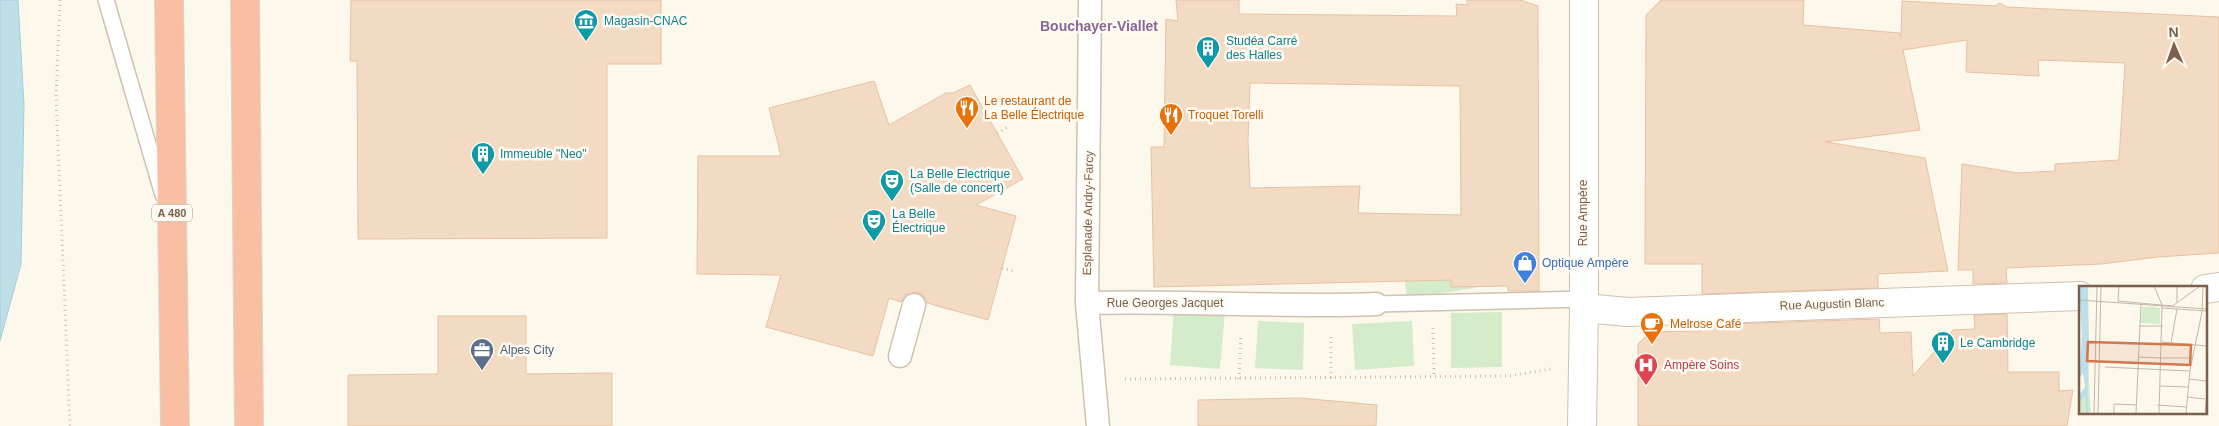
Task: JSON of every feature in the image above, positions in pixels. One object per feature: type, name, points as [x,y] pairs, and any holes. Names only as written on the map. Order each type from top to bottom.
[{"type":"highway","name":"A 480","points":[[169,0],[175,426]]},
{"type":"highway","points":[[245,0],[249,426]]},
{"type":"street","name":"Esplanade Andry-Farcy","points":[[1090,0],[1087,303],[1098,426]]},
{"type":"street","name":"Rue Ampère","points":[[1582,426],[1584,0]]},
{"type":"street","points":[[2206,289],[2219,286]]},
{"type":"street","name":"Rue Augustin Blanc","points":[[1584,304],[1628,312],[2079,296]]},
{"type":"street","name":"Rue Georges Jacquet","points":[[1087,303],[1152,301],[1331,306],[1376,304]]},
{"type":"street","points":[[900,356],[914,305]]},
{"type":"lane","points":[[106,0],[172,225]]},
{"type":"lane","name":"Rue Georges Jacquet","points":[[1376,304],[1584,304]]},
{"type":"path","points":[[60,0],[56,98],[70,426]]},
{"type":"path","points":[[997,132],[1008,127]]},
{"type":"path","points":[[1002,268],[1013,271]]},
{"type":"path","name":"Rue Georges Jacquet","points":[[1239,379],[1242,303]]},
{"type":"path","points":[[1432,303],[1434,377]]},
{"type":"path","points":[[1331,306],[1331,378]]},
{"type":"path","points":[[1093,380],[1508,376],[1583,363]]},
{"type":"green space","points":[[1451,277],[1486,286],[1407,299],[1405,281]]},
{"type":"green space","points":[[1174,308],[1225,312],[1220,369],[1170,365]]},
{"type":"green space","points":[[1502,312],[1502,367],[1451,368],[1451,313]]},
{"type":"green space","points":[[1258,321],[1304,323],[1303,370],[1255,368]]},
{"type":"green space","points":[[1412,321],[1414,366],[1355,370],[1352,324]]},
{"type":"water","points":[[0,0],[18,0],[24,105],[21,264],[0,341]]},
{"type":"building","points":[[351,0],[661,0],[661,64],[607,64],[607,238],[358,239],[357,61],[350,61]]},
{"type":"building","points":[[1176,0],[1239,0],[1239,14],[1457,16],[1456,4],[1467,5],[1467,0],[1520,0],[1538,6],[1539,291],[1508,291],[1508,286],[1451,287],[1451,280],[1154,287],[1151,147],[1164,147],[1166,19],[1178,21]],"holes":[[[1250,83],[1460,86],[1461,215],[1358,213],[1360,186],[1250,188],[1248,141]]]},
{"type":"building","points":[[1661,0],[1804,0],[1803,25],[1900,33],[1901,37],[1902,1],[1995,6],[1999,3],[2007,7],[2219,17],[2219,253],[2158,257],[2101,264],[2006,268],[2007,283],[1973,284],[1973,270],[1958,270],[1962,164],[2018,173],[2055,171],[2055,164],[2119,160],[2125,63],[2038,60],[2039,76],[1966,72],[1967,40],[1903,50],[1920,130],[1826,142],[1925,158],[1948,271],[1878,274],[1878,288],[1702,294],[1702,264],[1645,264],[1646,15]]},
{"type":"building","name":"La Belle Électrique","points":[[874,81],[889,125],[946,93],[953,93],[970,85],[1023,179],[976,205],[1016,216],[988,320],[927,303],[924,296],[917,292],[905,295],[901,302],[889,298],[873,356],[766,327],[781,275],[697,274],[698,156],[781,156],[769,108]]},
{"type":"building","points":[[2007,314],[2008,372],[2059,372],[2059,391],[2073,390],[2067,426],[1638,426],[1638,344],[1650,332],[1701,331],[1701,325],[1879,319],[1880,333],[1911,332],[1913,376],[1953,330],[1975,329],[1974,315]]},
{"type":"building","name":"Alpes City","points":[[438,316],[526,316],[526,374],[612,373],[612,426],[348,426],[348,375],[438,374]]},
{"type":"building","points":[[1300,398],[1377,405],[1376,426],[1198,426],[1198,400]]},
{"type":"place","name":"Magasin-CNAC","points":[[586,42]]},
{"type":"place","name":"Studéa Carré des Halles","points":[[1208,69]]},
{"type":"place","name":"Le restaurant de La Belle Électrique","points":[[967,129]]},
{"type":"place","name":"Troquet Torelli","points":[[1171,136]]},
{"type":"place","name":"Immeuble \"Neo\"","points":[[483,175]]},
{"type":"place","name":"La Belle Electrique (Salle de concert)","points":[[892,202]]},
{"type":"place","name":"La Belle Électrique","points":[[874,242]]},
{"type":"place","name":"Optique Ampère","points":[[1525,284]]},
{"type":"place","name":"Melrose Café","points":[[1652,345]]},
{"type":"place","name":"Le Cambridge","points":[[1943,364]]},
{"type":"place","name":"Alpes City","points":[[482,371]]},
{"type":"place","name":"Ampère Soins","points":[[1646,386]]},
{"type":"district","name":"Bouchayer-Viallet","points":[[1099,26]]}]
